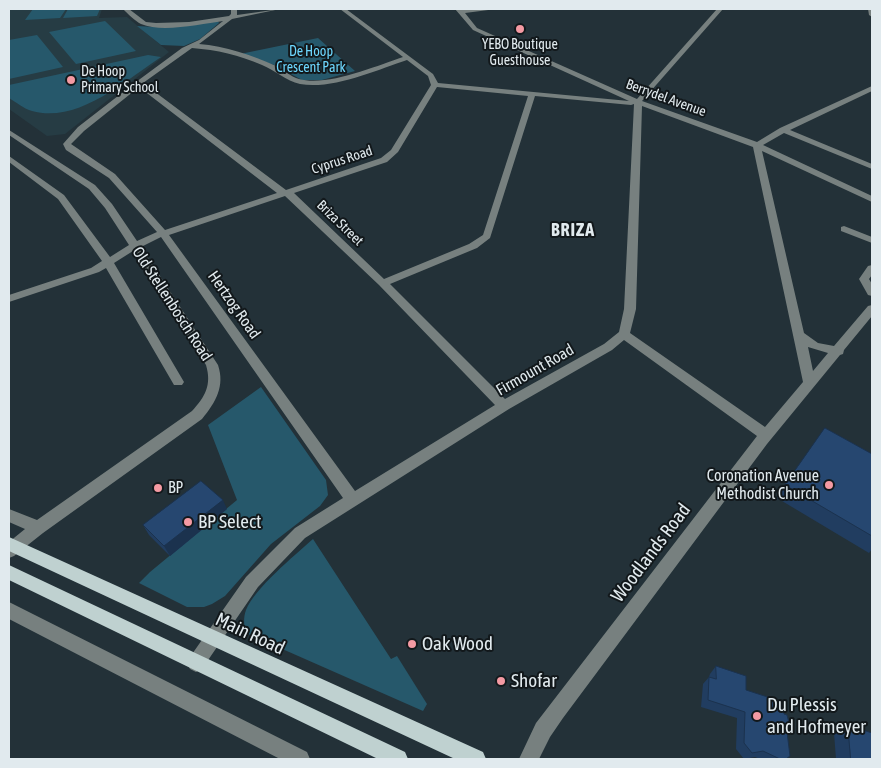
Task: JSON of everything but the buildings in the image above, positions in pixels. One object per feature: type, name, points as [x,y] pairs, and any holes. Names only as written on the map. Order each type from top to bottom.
[{"type":"main road","name":"Main Road","points":[[10,547],[476,759]]},
{"type":"main road","points":[[9,572],[398,759]]},
{"type":"street","points":[[126,9],[144,22],[152,25],[188,23],[234,12],[277,9]]},
{"type":"street","points":[[343,9],[431,75],[435,85],[606,101],[638,102]]},
{"type":"street","points":[[459,10],[493,9]]},
{"type":"street","points":[[720,9],[638,102],[630,309],[624,334],[766,435]]},
{"type":"street","name":"Berrydel Avenue","points":[[459,10],[475,29],[638,102],[758,146],[872,199]]},
{"type":"street","points":[[138,83],[201,41],[234,12]]},
{"type":"street","points":[[192,46],[205,46],[240,56],[273,67],[293,80],[304,82],[323,81],[408,58]]},
{"type":"street","name":"Hertzog Road","points":[[138,83],[71,138],[67,144],[69,148],[112,176],[163,233],[353,500]]},
{"type":"street","name":"Briza Street","points":[[138,83],[286,193],[383,283],[504,406]]},
{"type":"street","name":"Cyprus Road","points":[[9,299],[95,270],[145,240],[163,233],[389,158],[435,85]]},
{"type":"street","points":[[810,385],[758,146],[763,141],[783,130],[872,88]]},
{"type":"street","points":[[606,101],[614,92]]},
{"type":"street","points":[[383,283],[473,246],[487,236],[532,94]]},
{"type":"street","points":[[783,130],[872,167]]},
{"type":"street","name":"Old Stellenbosch Road","points":[[9,132],[92,188],[109,206],[212,365],[216,383],[213,394],[197,415],[10,547]]},
{"type":"street","points":[[9,158],[61,197],[108,262],[178,382]]},
{"type":"street","points":[[844,229],[872,240]]},
{"type":"street","points":[[872,268],[864,279],[872,293]]},
{"type":"street","name":"Woodlands Road","points":[[529,759],[543,730],[556,711],[766,435],[839,351],[872,309]]},
{"type":"street","name":"Firmount Road","points":[[196,663],[252,582],[300,533],[504,406],[608,347],[624,334]]},
{"type":"street","points":[[798,334],[815,347],[839,351]]},
{"type":"street","points":[[9,515],[38,528]]},
{"type":"street","points":[[9,610],[300,759]]},
{"type":"shaded area","name":"De Hoop Primary School","points":[[9,9],[102,9],[99,18],[127,17],[169,52],[65,134],[47,136],[9,109]]},
{"type":"green space","points":[[33,9],[66,9],[60,18],[25,20]]},
{"type":"green space","points":[[68,9],[100,9],[97,16],[63,18]]},
{"type":"green space","points":[[105,21],[136,51],[76,64],[49,32]]},
{"type":"green space","points":[[218,21],[219,23],[200,39],[184,46],[161,45],[137,26],[156,27]]},
{"type":"green space","points":[[37,35],[63,67],[9,79],[9,40]]},
{"type":"green space","name":"De Hoop Crescent Park","points":[[318,38],[355,71],[322,80],[302,80],[274,65],[240,54]]},
{"type":"green space","points":[[148,55],[161,57],[117,88],[84,106],[67,111],[49,113],[32,111],[9,98],[9,85]]},
{"type":"green space","points":[[261,387],[326,480],[328,495],[320,506],[271,544],[225,596],[204,607],[187,607],[139,583],[237,500],[208,425]]},
{"type":"green space","points":[[313,539],[391,659],[397,656],[427,704],[423,711],[246,633],[244,616],[251,601],[276,573]]},
{"type":"place","name":"YEBO Boutique Guesthouse","points":[[520,29]]},
{"type":"place","name":"De Hoop Primary School","points":[[71,80]]},
{"type":"place","name":"Coronation Avenue Methodist Church","points":[[829,485]]},
{"type":"place","name":"BP","points":[[158,488]]},
{"type":"place","name":"BP Select","points":[[188,522]]},
{"type":"place","name":"Oak Wood","points":[[412,644]]},
{"type":"place","name":"Shofar","points":[[501,681]]},
{"type":"place","name":"Du Plessis and Hofmeyer","points":[[757,716]]},
{"type":"district","name":"BRIZA","points":[[573,230]]}]
